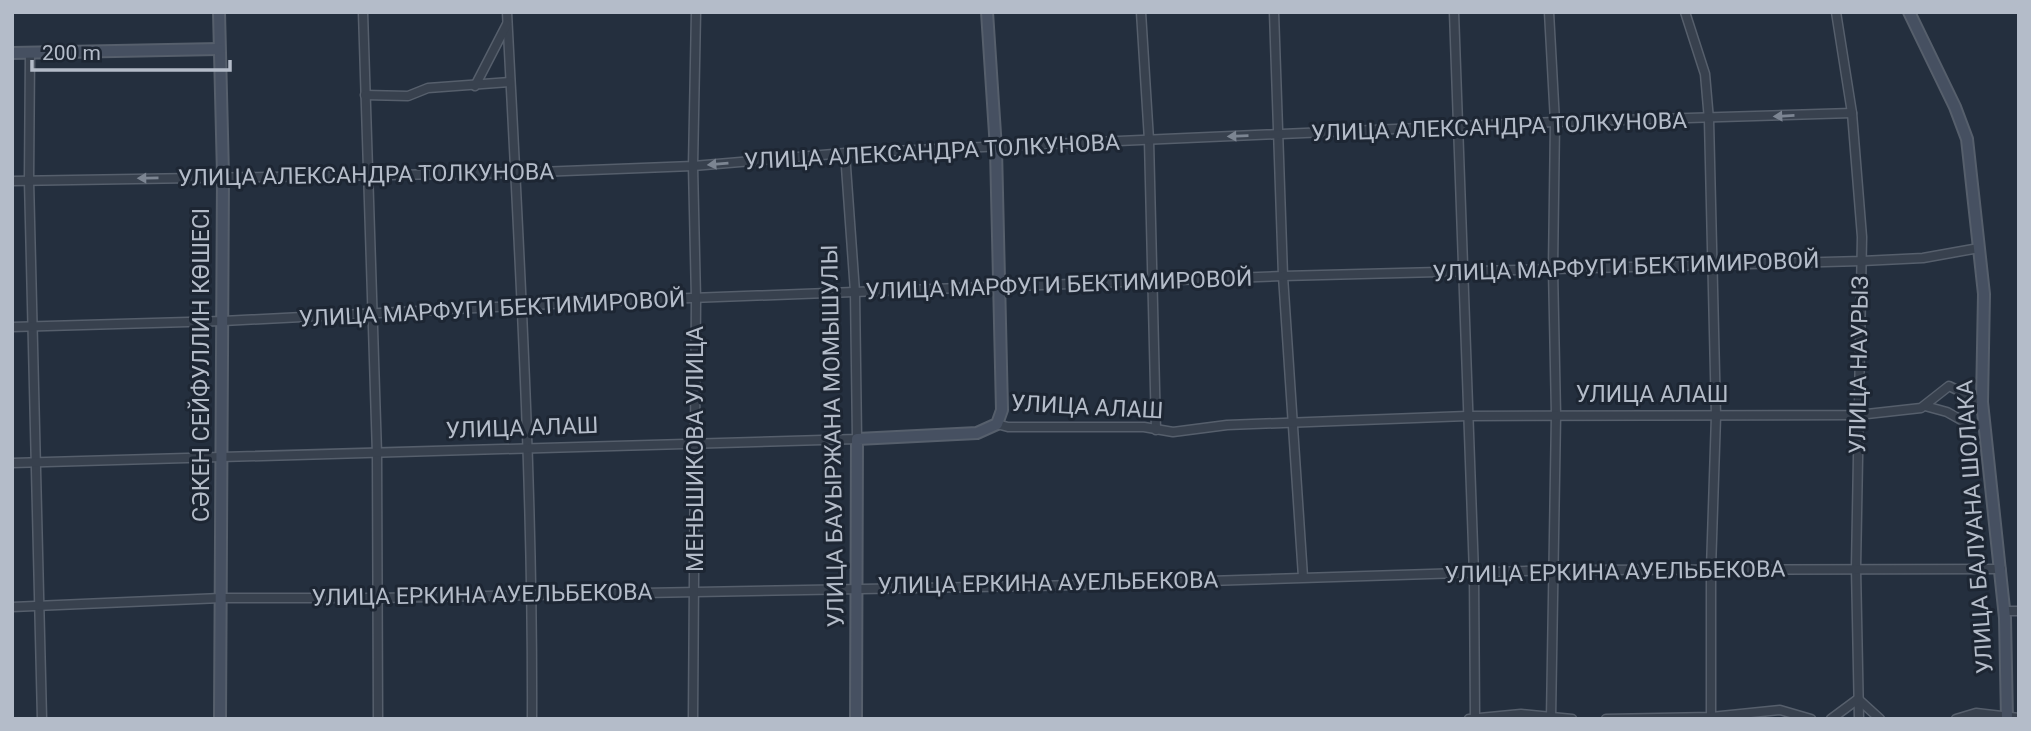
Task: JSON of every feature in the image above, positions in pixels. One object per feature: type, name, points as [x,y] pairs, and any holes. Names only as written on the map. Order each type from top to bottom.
[{"type":"street","name":"СӘКЕН СЕЙФУЛЛИН КӨШЕСІ","points":[[219,12],[223,176],[220,719]]},
{"type":"street","points":[[363,12],[377,454],[378,719]]},
{"type":"street","points":[[507,12],[528,448],[533,596],[532,719]]},
{"type":"street","name":"МЕНЬШИКОВА УЛИЦА","points":[[693,719],[696,299],[693,166],[696,12]]},
{"type":"street","points":[[987,12],[996,149],[1003,400],[997,424]]},
{"type":"street","points":[[1141,12],[1149,140],[1156,430]]},
{"type":"street","points":[[1273,12],[1283,276],[1303,577]]},
{"type":"street","points":[[1454,12],[1474,574],[1475,719]]},
{"type":"street","points":[[1549,12],[1555,122],[1553,269],[1556,415],[1551,718]]},
{"type":"street","points":[[1685,12],[1705,74],[1709,120],[1716,416],[1711,569],[1711,718]]},
{"type":"street","name":"УЛИЦА НАУРЫЗ","points":[[1836,12],[1852,113],[1862,261],[1857,415],[1859,719]]},
{"type":"street","name":"УЛИЦА БАЛУАНА ШОЛАКА","points":[[1909,12],[1964,130],[1984,293],[1982,402],[1991,507],[2001,569],[2011,718]]},
{"type":"street","points":[[475,86],[507,24]]},
{"type":"street","points":[[12,53],[219,49]]},
{"type":"street","points":[[30,52],[29,180],[42,719]]},
{"type":"street","points":[[365,95],[408,96],[428,88],[510,82]]},
{"type":"street","name":"УЛИЦА АЛЕКСАНДРА ТОЛКУНОВА","points":[[12,181],[223,176],[367,178],[513,173],[693,166],[845,153],[996,149],[1555,122],[1709,120],[1852,113]]},
{"type":"street","name":"УЛИЦА БАУЫРЖАНА МОМЫШУЛЫ","points":[[845,153],[855,292],[856,719]]},
{"type":"street","name":"УЛИЦА МАРФУГИ БЕКТИМИРОВОЙ","points":[[12,327],[223,321],[522,306],[1283,276],[1862,261],[1923,258],[1979,248]]},
{"type":"street","name":"УЛИЦА АЛАШ","points":[[12,463],[857,439],[977,433],[997,424],[1008,427],[1144,428],[1189,432],[1227,425],[1467,416],[1857,415],[1925,406],[1938,391],[1950,386],[1982,402]]},
{"type":"street","points":[[1925,406],[1947,412],[1972,426],[1984,424]]},
{"type":"street","points":[[1144,428],[1156,418]]},
{"type":"street","name":"УЛИЦА ЕРКИНА АУЕЛЬБЕКОВА","points":[[12,607],[221,598],[533,596],[856,587],[1080,585],[1554,570],[2001,569]]},
{"type":"street","points":[[2004,611],[2019,611]]},
{"type":"street","points":[[1831,719],[1858,698],[1880,719]]},
{"type":"street","points":[[1606,719],[1711,718],[1780,710],[1811,719]]},
{"type":"street","points":[[1956,719],[1976,713],[2011,718]]},
{"type":"street","points":[[1469,719],[1521,714],[1572,719]]}]
